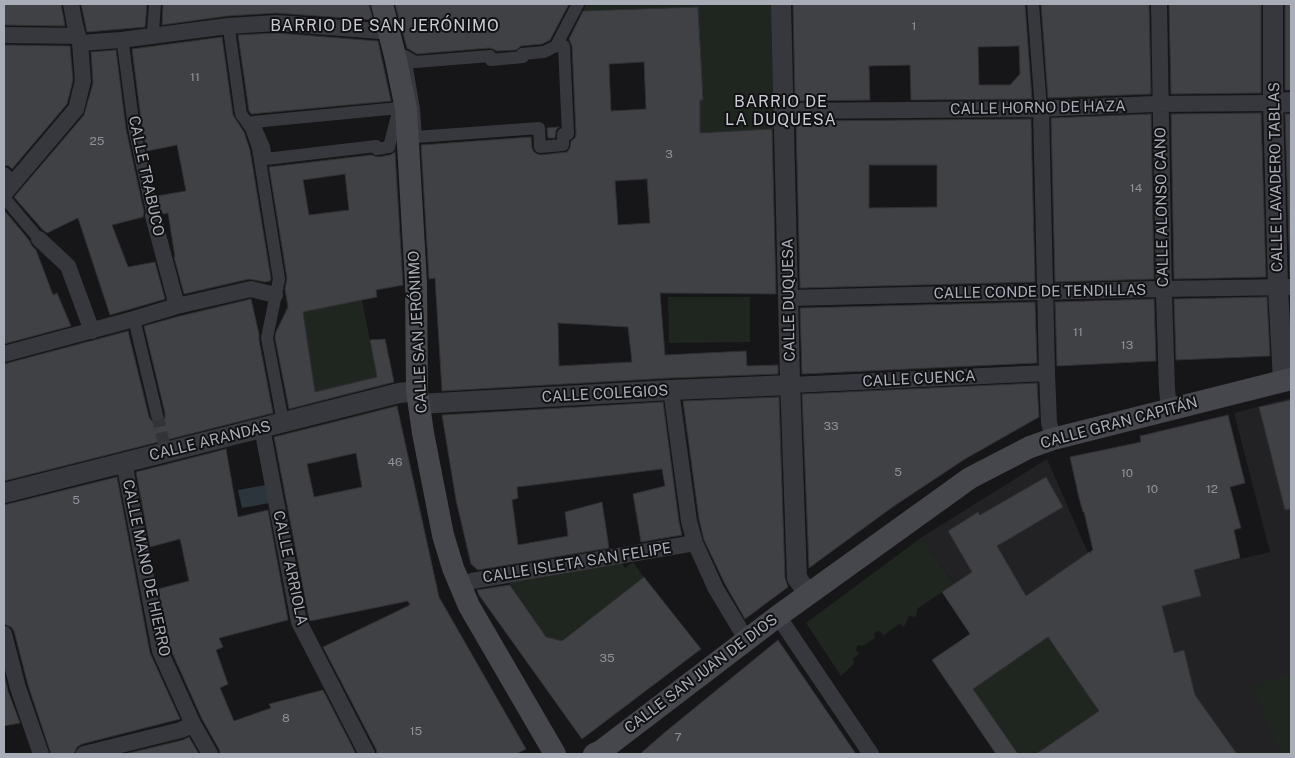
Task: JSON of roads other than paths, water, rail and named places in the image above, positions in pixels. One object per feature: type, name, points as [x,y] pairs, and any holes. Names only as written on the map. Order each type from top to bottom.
[{"type":"main road","name":"CALLE SAN JERÓNIMO","points":[[382,4],[406,109],[416,283],[418,398],[443,535],[453,568],[469,606],[555,754]]},
{"type":"main road","name":"CALLE GRAN CAPITÁN","points":[[808,593],[970,478],[1030,447],[1053,438],[1287,380]]},
{"type":"main road","name":"CALLE SAN JUAN DE DIOS","points":[[599,753],[808,593]]},
{"type":"street","points":[[72,4],[79,40],[83,81],[76,109],[6,197],[38,239],[68,266],[92,331]]},
{"type":"street","points":[[153,31],[155,4]]},
{"type":"street","points":[[556,46],[564,46],[568,134],[563,134],[563,145],[540,147],[539,128],[416,136],[406,56],[415,62],[490,56],[491,60],[522,57],[522,54],[544,52],[556,46],[578,4]]},
{"type":"street","name":"CALLE DUQUESA","points":[[781,4],[797,578],[808,593]]},
{"type":"street","points":[[1034,4],[1041,109],[1046,373],[1049,422],[1053,438]]},
{"type":"street","name":"CALLE ALONSO CANO","points":[[1159,4],[1168,409]]},
{"type":"street","name":"CALLE LAVADERO TABLAS","points":[[1273,4],[1282,103],[1287,380]]},
{"type":"street","points":[[4,34],[79,40],[122,40],[228,26],[277,23],[380,31],[389,29]]},
{"type":"street","points":[[229,29],[241,114],[253,128],[264,147],[266,159],[376,146],[377,149],[389,147],[399,108],[253,122],[253,128],[258,148],[279,279],[267,338],[283,422]]},
{"type":"street","name":"CALLE TRABUCO","points":[[123,44],[134,128],[153,216],[177,306]]},
{"type":"street","name":"CALLE HORNO DE HAZA","points":[[784,111],[1041,109],[1161,104],[1282,103]]},
{"type":"street","name":"CALLE CONDE DE TENDILLAS","points":[[789,298],[1285,287]]},
{"type":"street","points":[[4,354],[177,306],[251,289],[275,295]]},
{"type":"street","points":[[134,319],[157,415]]},
{"type":"street","name":"CALLE CUENCA","points":[[791,385],[1046,373]]},
{"type":"street","name":"CALLE COLEGIOS","points":[[418,398],[791,385]]},
{"type":"street","points":[[671,390],[689,521],[694,543],[716,589],[746,640]]},
{"type":"street","name":"CALLE ARANDAS","points":[[4,493],[399,393],[418,398]]},
{"type":"street","name":"CALLE ARRIOLA","points":[[262,428],[299,622],[367,754]]},
{"type":"street","name":"CALLE MANO DE HIERRO","points":[[124,462],[160,651],[192,724],[210,754]]},
{"type":"street","name":"CALLE ISLETA SAN FELIPE","points":[[461,585],[472,581],[694,543]]},
{"type":"street","points":[[778,616],[871,754]]},
{"type":"street","points":[[4,638],[18,688],[41,754]]},
{"type":"street","points":[[84,754],[181,730],[192,724]]},
{"type":"tunnel","points":[[157,415],[165,447]]},
{"type":"district","name":"BARRIO DE SAN JERÓNIMO","points":[[385,26]]},
{"type":"district","name":"BARRIO DE LA DUQUESA","points":[[781,111]]}]
